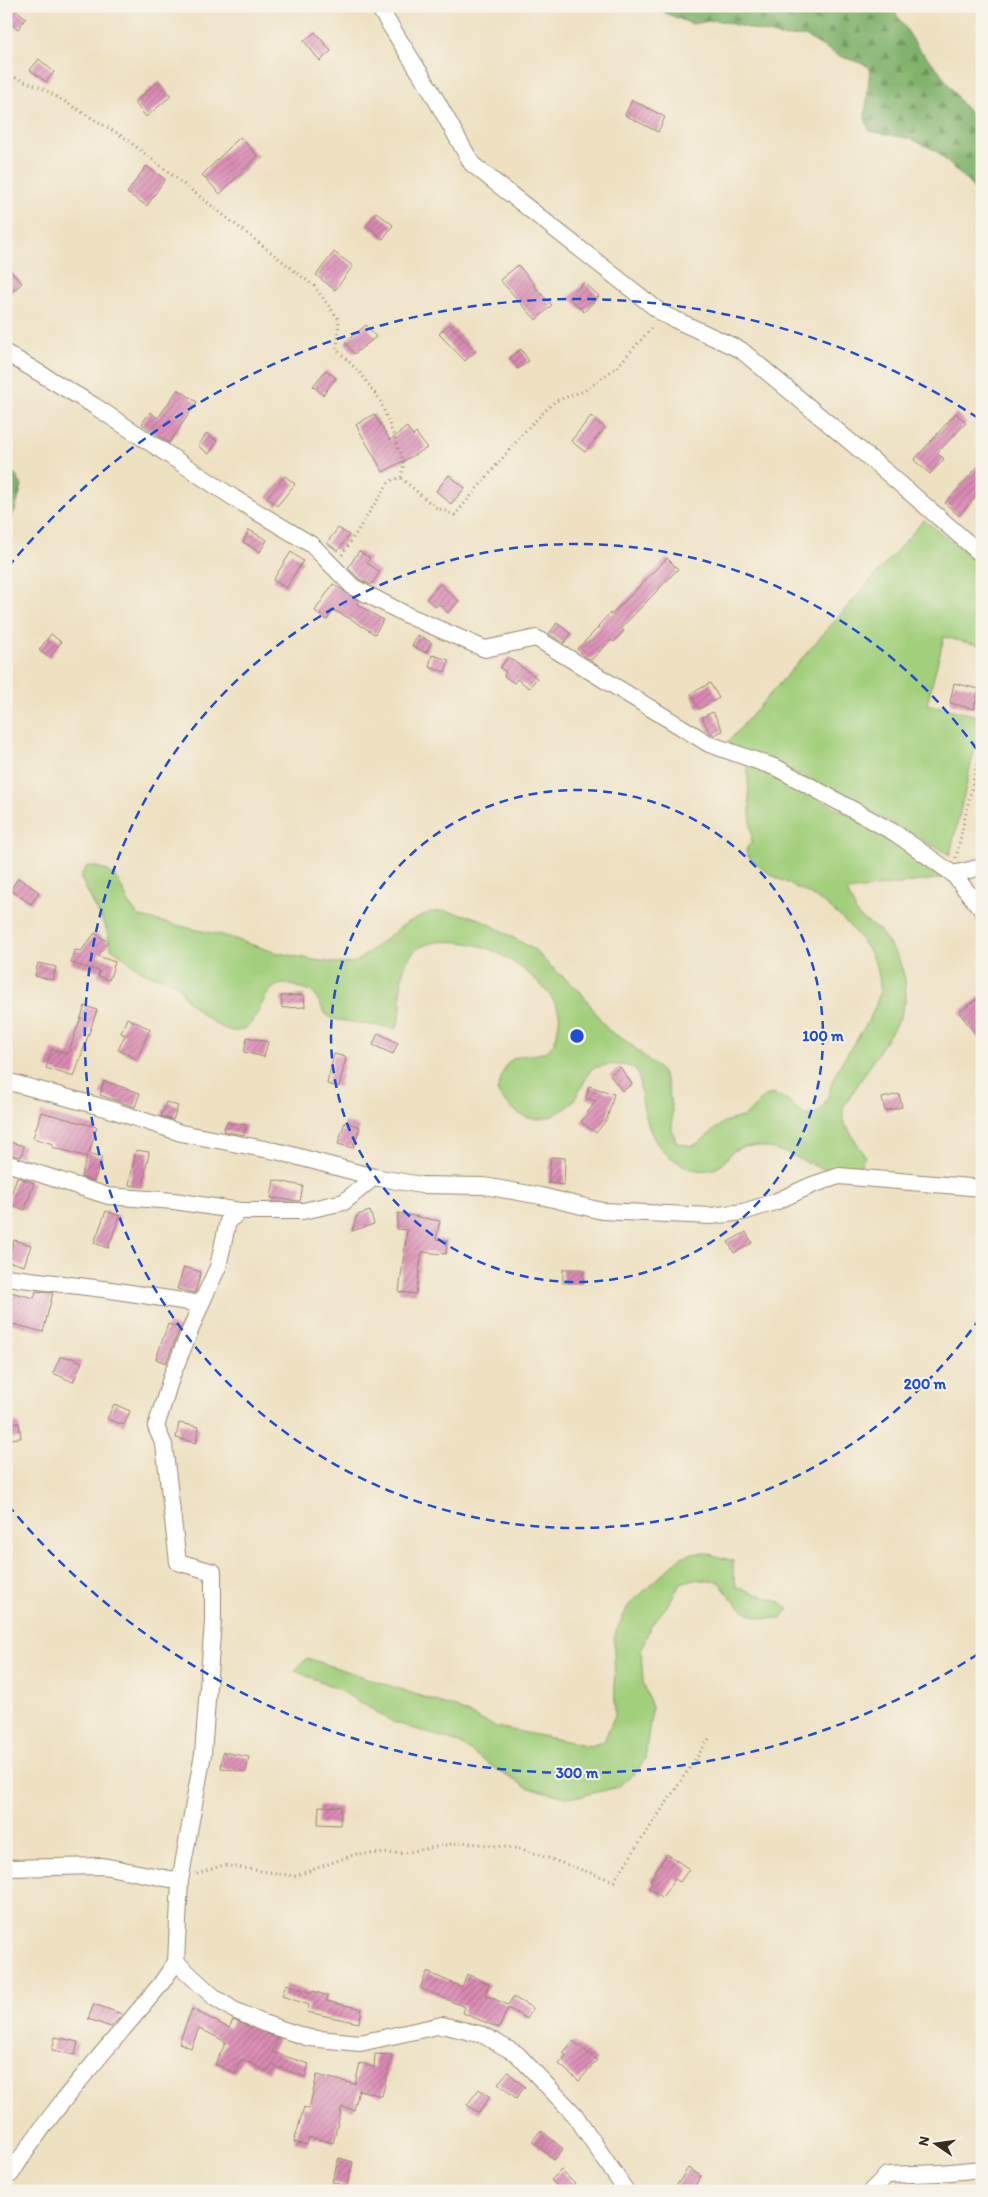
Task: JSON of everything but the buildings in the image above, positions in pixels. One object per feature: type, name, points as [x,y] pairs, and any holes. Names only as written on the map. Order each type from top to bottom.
[{"type":"street","points":[[378,6],[430,89],[472,164],[663,314],[741,350],[982,555]]},
{"type":"street","points":[[6,353],[93,405],[234,498],[312,545],[353,587],[407,615],[485,649],[536,638],[708,744],[777,768],[895,833],[953,874],[982,910]]},
{"type":"street","points":[[953,874],[982,867]]},
{"type":"street","points":[[6,1081],[109,1109],[181,1133],[280,1152],[374,1177],[421,1185],[484,1186],[541,1196],[602,1211],[711,1216],[743,1212],[775,1202],[812,1185],[840,1176],[982,1188]]},
{"type":"street","points":[[6,1163],[108,1196],[174,1201],[240,1212],[303,1211],[344,1202],[374,1177]]},
{"type":"street","points":[[6,2176],[11,2174],[27,2148],[52,2115],[160,1985],[176,1962],[180,1881],[203,1754],[213,1622],[214,1572],[178,1562],[164,1444],[156,1426],[172,1375],[218,1267],[228,1221],[240,1212]]},
{"type":"street","points":[[6,1277],[111,1290],[201,1304]]},
{"type":"street","points":[[6,1868],[103,1866],[180,1881]]},
{"type":"street","points":[[176,1962],[215,1998],[234,2010],[263,2023],[309,2038],[360,2043],[442,2025],[484,2034],[517,2054],[575,2115],[626,2191]]},
{"type":"street","points":[[871,2191],[887,2175],[982,2169]]},
{"type":"path","points":[[6,74],[42,88],[125,138],[314,286],[339,320],[337,350],[361,374],[380,400],[404,462],[401,478]]},
{"type":"path","points":[[334,568],[389,482],[401,478],[435,507],[455,515],[526,430],[555,401],[584,391],[617,367],[663,314]]},
{"type":"path","points":[[953,874],[982,742]]},
{"type":"path","points":[[180,1881],[223,1865],[295,1876],[356,1854],[404,1853],[462,1842],[522,1849],[614,1881],[711,1736]]},
{"type":"green space","points":[[659,6],[891,6],[919,49],[938,69],[961,103],[982,126],[982,236],[979,235],[976,221],[977,193],[935,150],[911,139],[870,131],[865,118],[870,68],[864,64],[839,56],[805,36],[783,37],[716,20],[692,24],[665,13]]},
{"type":"green space","points":[[6,471],[15,474],[22,486],[15,511],[6,526]]},
{"type":"green space","points":[[924,520],[982,565],[982,646],[944,637],[927,704],[982,717],[950,855],[840,795],[727,743]]},
{"type":"green space","points":[[747,764],[774,773],[925,858],[943,878],[847,891],[858,916],[880,931],[899,959],[905,979],[906,998],[900,1018],[843,1108],[843,1121],[865,1156],[859,1168],[846,1171],[824,1169],[781,1151],[756,1146],[736,1149],[722,1165],[711,1170],[696,1170],[687,1167],[668,1156],[652,1135],[645,1115],[638,1073],[634,1068],[623,1065],[607,1065],[591,1069],[572,1103],[550,1117],[532,1119],[517,1112],[497,1092],[503,1072],[512,1060],[543,1053],[550,1049],[555,1041],[559,1013],[549,995],[532,977],[494,951],[475,944],[451,941],[427,944],[418,948],[411,955],[404,968],[401,986],[401,1009],[397,1029],[332,1019],[312,992],[283,984],[274,987],[268,993],[247,1027],[238,1031],[225,1029],[187,1000],[176,984],[167,979],[148,974],[111,948],[106,928],[80,877],[87,866],[109,872],[120,884],[128,901],[140,917],[229,937],[274,952],[342,964],[356,962],[406,923],[431,912],[445,911],[482,920],[535,950],[549,965],[580,991],[608,1030],[629,1043],[660,1070],[667,1082],[672,1110],[672,1131],[677,1143],[691,1146],[697,1144],[724,1122],[745,1116],[765,1096],[772,1094],[784,1098],[805,1115],[813,1115],[818,1112],[823,1107],[842,1061],[866,1024],[879,995],[880,981],[876,966],[858,936],[846,923],[821,901],[767,872],[746,853],[747,847],[752,843]]},
{"type":"green space","points":[[693,1553],[706,1553],[733,1561],[733,1575],[737,1587],[777,1601],[789,1609],[781,1618],[770,1619],[760,1617],[752,1615],[738,1605],[719,1582],[693,1579],[681,1583],[667,1606],[650,1627],[641,1651],[643,1682],[652,1708],[645,1759],[638,1770],[618,1787],[581,1796],[566,1797],[527,1787],[503,1774],[459,1743],[393,1722],[336,1688],[295,1671],[307,1658],[456,1708],[496,1727],[591,1746],[604,1741],[615,1715],[614,1636],[628,1606],[681,1557]]}]
